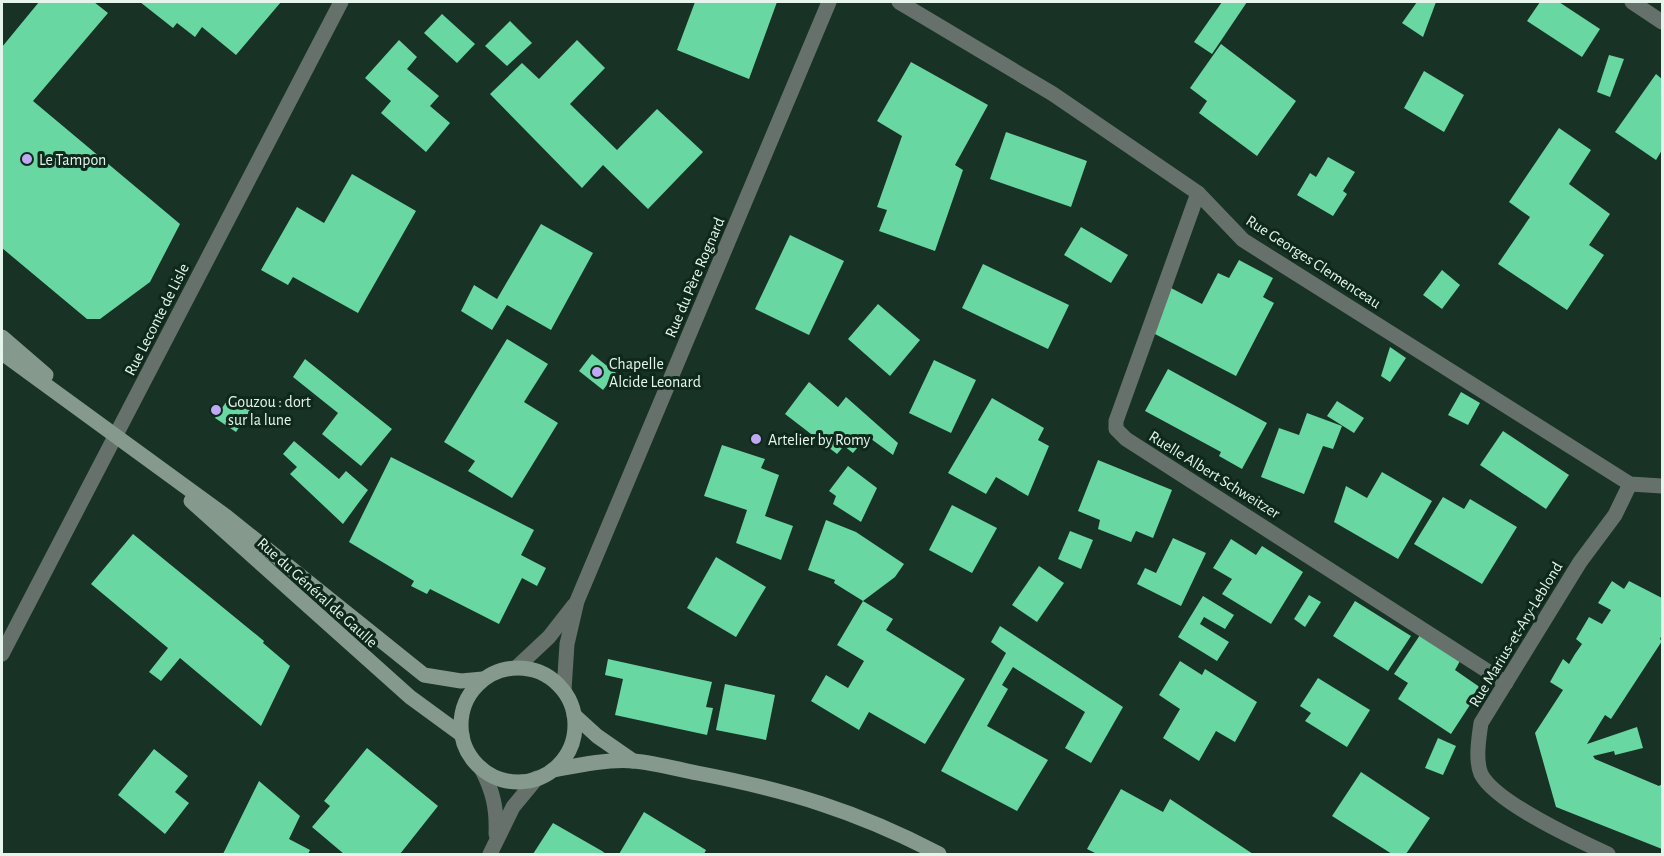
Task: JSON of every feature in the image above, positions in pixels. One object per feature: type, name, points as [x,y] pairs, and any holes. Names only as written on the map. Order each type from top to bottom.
[{"type":"main road","name":"Rue du Général de Gaulle","points":[[2,337],[83,410]]},
{"type":"main road","name":"Rue du Général de Gaulle","points":[[2,352],[83,410],[156,468],[218,527],[410,698],[462,735]]},
{"type":"main road","name":"Rue du Général de Gaulle","points":[[156,468],[227,517],[424,675],[461,681],[483,679]]},
{"type":"main road","points":[[553,770],[564,759],[572,745],[575,730],[574,715],[564,690],[551,678],[535,670],[517,668],[499,671],[483,679],[472,691],[465,705],[461,720],[462,735],[466,747],[481,768],[508,780],[523,782],[553,770],[586,764],[633,761],[755,784],[826,803],[901,834],[939,855]]},
{"type":"main road","points":[[574,715],[597,736],[633,761]]},
{"type":"street","name":"Rue Leconte de Lisle","points":[[2,654],[341,2]]},
{"type":"street","name":"Rue du Père Rognard","points":[[564,690],[567,644],[577,601],[829,2]]},
{"type":"street","name":"Rue Georges Clemenceau","points":[[899,2],[1053,94],[1198,193],[1243,240],[1630,484],[1662,486]]},
{"type":"street","points":[[1632,2],[1662,22]]},
{"type":"street","name":"Ruelle Albert Schweitzer","points":[[1198,193],[1116,421],[1116,429],[1126,439],[1506,683]]},
{"type":"street","name":"Rue Marius-et-Ary-Leblond","points":[[1608,855],[1561,832],[1496,790],[1481,773],[1478,742],[1481,723],[1580,562],[1615,515],[1630,484]]},
{"type":"street","name":"Rue du Père Rognard","points":[[517,668],[549,637],[577,601]]},
{"type":"street","points":[[481,768],[492,789],[497,808],[496,837]]},
{"type":"street","points":[[490,855],[496,837],[523,792],[537,778]]},
{"type":"building","points":[[39,2],[94,2],[108,13],[33,101],[180,224],[150,282],[100,319],[87,319],[2,248],[2,47]]},
{"type":"building","points":[[140,2],[281,2],[236,55],[202,27],[195,37],[177,23],[173,28]]},
{"type":"building","points":[[695,2],[777,2],[749,79],[677,50]]},
{"type":"building","points":[[1222,2],[1247,2],[1212,54],[1194,42]]},
{"type":"building","points":[[1417,2],[1436,2],[1423,37],[1402,23]]},
{"type":"building","points":[[1540,2],[1559,2],[1600,29],[1582,57],[1527,21]]},
{"type":"building","points":[[442,14],[475,44],[457,63],[424,33]]},
{"type":"building","points":[[510,21],[532,43],[507,66],[485,46]]},
{"type":"building","points":[[399,40],[417,57],[407,69],[439,96],[430,106],[450,123],[426,152],[381,113],[391,101],[365,78]]},
{"type":"building","points":[[577,40],[605,68],[570,104],[617,150],[657,109],[703,152],[648,209],[603,165],[582,188],[490,94],[522,63],[539,79]]},
{"type":"building","points":[[1221,44],[1296,101],[1257,156],[1199,113],[1207,101],[1190,88]]},
{"type":"building","points":[[1609,55],[1624,59],[1610,97],[1597,92]]},
{"type":"building","points":[[911,62],[988,105],[955,165],[963,170],[935,251],[879,231],[887,210],[877,207],[902,136],[877,121]]},
{"type":"building","points":[[1424,71],[1464,95],[1444,132],[1404,108]]},
{"type":"building","points":[[1656,74],[1662,79],[1662,150],[1656,160],[1615,132]]},
{"type":"building","points":[[1559,128],[1591,150],[1569,184],[1610,214],[1589,245],[1604,255],[1567,310],[1498,264],[1530,217],[1509,202]]},
{"type":"building","points":[[1006,132],[1087,161],[1071,207],[990,179]]},
{"type":"building","points":[[1328,157],[1355,172],[1343,191],[1347,194],[1333,216],[1297,195],[1310,173],[1316,177]]},
{"type":"building","points":[[352,174],[416,211],[358,313],[293,277],[288,285],[261,270],[297,207],[324,223]]},
{"type":"building","points":[[541,224],[593,253],[551,330],[507,305],[492,330],[461,311],[474,285],[497,299]]},
{"type":"building","points":[[1081,227],[1128,255],[1111,283],[1064,255]]},
{"type":"building","points":[[790,235],[844,261],[809,335],[755,309]]},
{"type":"building","points":[[1239,260],[1273,278],[1263,297],[1274,303],[1236,376],[1153,333],[1171,288],[1202,304],[1218,273],[1229,278]]},
{"type":"building","points":[[983,264],[1069,305],[1048,349],[962,308]]},
{"type":"building","points":[[1442,270],[1460,285],[1442,309],[1423,295]]},
{"type":"building","points":[[878,304],[920,340],[890,376],[848,339]]},
{"type":"building","points":[[507,339],[548,364],[524,402],[558,423],[512,498],[468,471],[475,461],[444,442]]},
{"type":"building","points":[[1390,347],[1406,358],[1390,382],[1381,376]]},
{"type":"building","name":"Chapelle Alcide Leonard","points":[[592,354],[616,373],[603,390],[579,371]]},
{"type":"building","points":[[305,359],[392,429],[361,466],[322,434],[338,413],[293,377]]},
{"type":"building","points":[[934,360],[976,380],[951,433],[909,413]]},
{"type":"building","points":[[1168,369],[1267,423],[1242,469],[1219,456],[1221,452],[1145,411]]},
{"type":"building","points":[[809,382],[838,407],[846,397],[898,443],[893,455],[867,436],[853,453],[844,446],[837,454],[785,414]]},
{"type":"building","points":[[1461,392],[1480,403],[1468,425],[1448,415]]},
{"type":"building","points":[[231,395],[251,409],[236,432],[215,418]]},
{"type":"building","points":[[992,398],[1044,428],[1038,440],[1049,446],[1028,496],[996,477],[986,494],[948,473]]},
{"type":"building","points":[[1337,401],[1364,418],[1354,433],[1327,416]]},
{"type":"building","points":[[1307,413],[1342,426],[1333,449],[1323,446],[1304,494],[1261,477],[1279,428],[1299,435]]},
{"type":"building","points":[[1503,431],[1569,475],[1546,509],[1480,465]]},
{"type":"building","points":[[294,441],[339,479],[346,471],[368,490],[343,524],[290,474],[297,467],[283,454]]},
{"type":"building","points":[[722,445],[765,459],[761,468],[779,475],[765,516],[793,526],[781,560],[736,543],[747,510],[704,496]]},
{"type":"building","points":[[391,457],[534,530],[521,555],[546,568],[537,586],[522,578],[499,624],[430,589],[427,594],[411,586],[414,581],[349,542]]},
{"type":"building","points":[[1098,460],[1172,490],[1153,538],[1136,531],[1131,542],[1098,529],[1100,520],[1078,511]]},
{"type":"building","points":[[848,466],[877,488],[861,522],[833,504],[836,496],[829,491]]},
{"type":"building","points":[[1382,472],[1432,501],[1398,559],[1334,522],[1346,486],[1367,498]]},
{"type":"building","points":[[1443,497],[1464,509],[1470,499],[1517,527],[1482,584],[1414,544]]},
{"type":"building","points":[[952,505],[997,528],[972,573],[929,550]]},
{"type":"building","points":[[826,520],[856,532],[904,564],[895,577],[863,601],[834,583],[835,580],[808,570]]},
{"type":"building","points":[[1070,531],[1093,540],[1081,569],[1058,559]]},
{"type":"building","points":[[133,534],[264,641],[263,643],[290,666],[261,726],[180,658],[161,681],[149,672],[168,648],[91,584]]},
{"type":"building","points":[[1173,538],[1206,553],[1181,606],[1137,584],[1145,568],[1156,573]]},
{"type":"building","points":[[1231,539],[1256,555],[1262,546],[1303,572],[1271,624],[1222,594],[1232,579],[1213,568]]},
{"type":"building","points":[[716,557],[766,587],[736,637],[687,608]]},
{"type":"building","points":[[1039,566],[1064,583],[1037,622],[1012,605]]},
{"type":"building","points":[[1612,581],[1624,589],[1629,581],[1662,598],[1662,635],[1660,639],[1662,641],[1611,719],[1605,715],[1587,744],[1637,727],[1643,748],[1615,755],[1614,751],[1593,756],[1595,759],[1659,786],[1662,784],[1662,849],[1556,807],[1535,733],[1563,690],[1550,682],[1563,659],[1569,664],[1582,644],[1576,639],[1589,617],[1602,624],[1611,610],[1598,603]]},
{"type":"building","points":[[1309,595],[1321,602],[1305,627],[1294,619]]},
{"type":"building","points":[[1203,596],[1234,615],[1225,629],[1204,617],[1200,624],[1229,642],[1217,661],[1178,637]]},
{"type":"building","points":[[863,601],[893,619],[886,630],[965,679],[925,744],[869,712],[859,730],[811,701],[826,675],[848,688],[864,661],[837,645]]},
{"type":"building","points":[[1355,601],[1411,636],[1388,671],[1333,636]]},
{"type":"building","points":[[1000,626],[1123,707],[1091,763],[1065,748],[1085,712],[1013,667],[1002,685],[1008,689],[987,726],[1048,760],[1017,811],[941,771],[1006,653],[991,642]]},
{"type":"building","points":[[1420,635],[1460,661],[1455,670],[1481,688],[1451,734],[1398,699],[1408,683],[1394,674]]},
{"type":"building","points":[[608,659],[712,682],[706,707],[713,708],[707,735],[615,715],[623,679],[605,675]]},
{"type":"building","points":[[1180,661],[1202,675],[1205,669],[1257,702],[1235,742],[1216,731],[1199,761],[1163,738],[1180,709],[1159,695]]},
{"type":"building","points":[[1318,678],[1370,710],[1347,747],[1305,721],[1311,713],[1300,706]]},
{"type":"building","points":[[725,684],[775,695],[766,740],[716,730]]},
{"type":"building","points":[[1438,738],[1456,746],[1443,775],[1425,768]]},
{"type":"building","points":[[367,748],[438,806],[400,854],[344,854],[312,827],[330,806],[324,801]]},
{"type":"building","points":[[154,749],[188,776],[175,792],[189,803],[165,834],[118,795]]},
{"type":"building","points":[[1361,772],[1430,818],[1406,854],[1392,854],[1332,816]]},
{"type":"building","points":[[259,781],[300,816],[289,839],[310,850],[308,854],[223,854]]},
{"type":"building","points":[[1121,789],[1163,812],[1170,799],[1253,854],[1097,854],[1087,849]]},
{"type":"building","points":[[644,812],[706,850],[704,854],[619,854]]},
{"type":"building","points":[[553,823],[602,851],[606,854],[533,854]]},
{"type":"place","name":"Le Tampon","points":[[27,159]]},
{"type":"place","name":"Chapelle Alcide Leonard","points":[[597,372]]},
{"type":"place","name":"Gouzou : dort sur la lune","points":[[216,410]]},
{"type":"place","name":"Artelier by Romy","points":[[756,439]]}]
